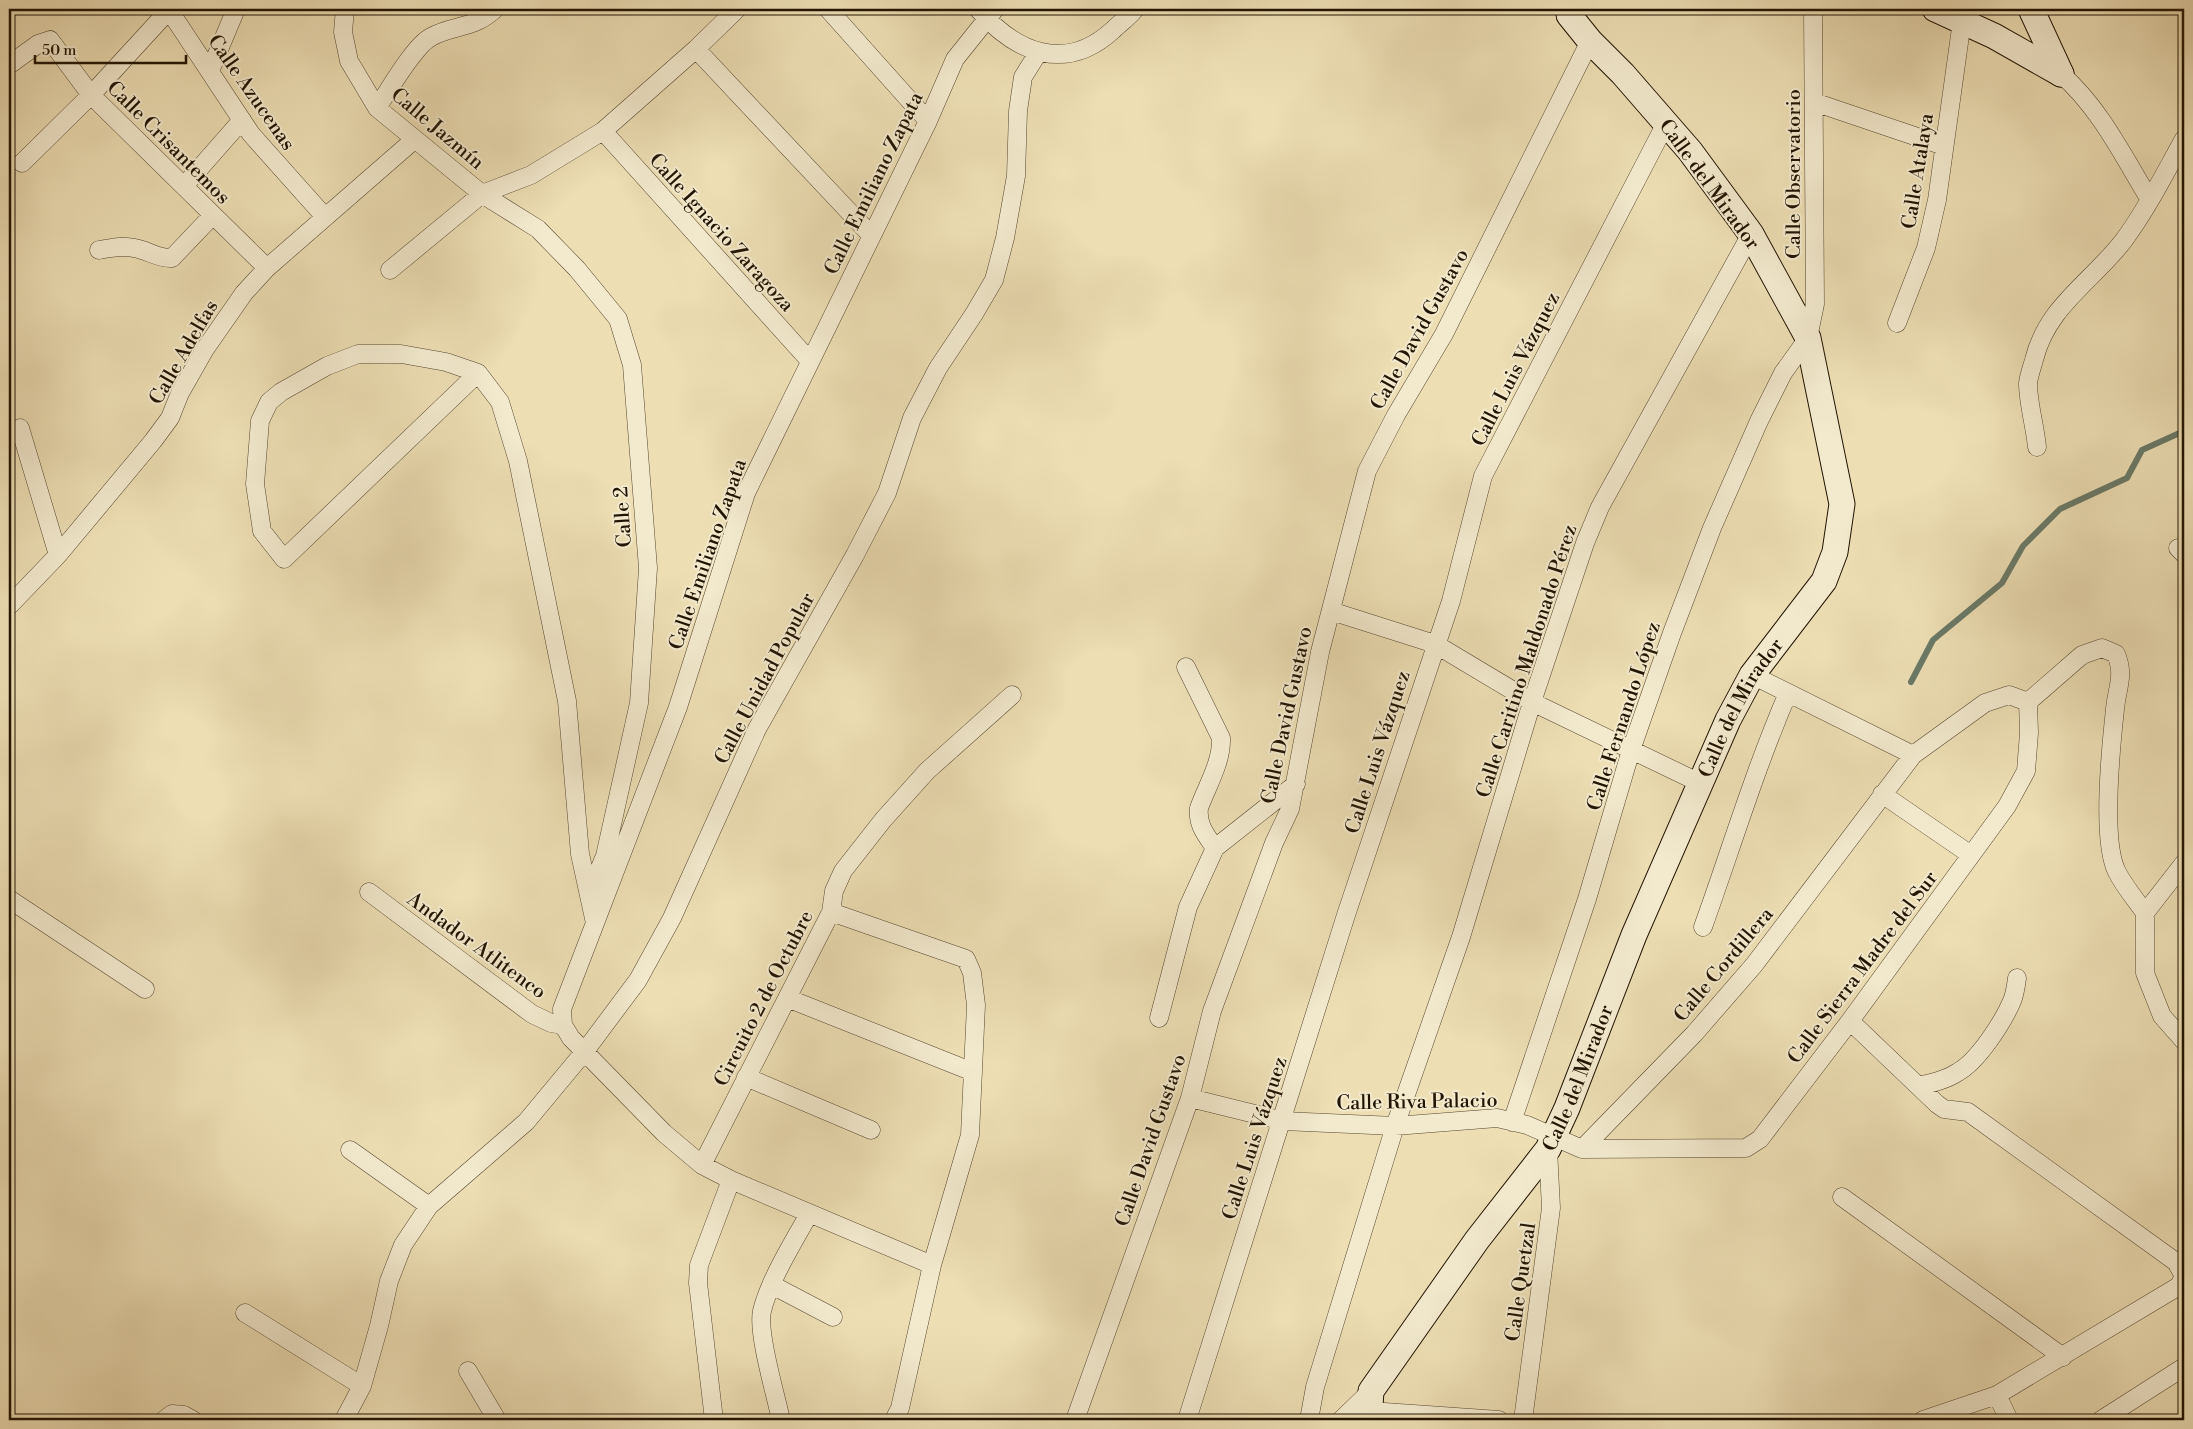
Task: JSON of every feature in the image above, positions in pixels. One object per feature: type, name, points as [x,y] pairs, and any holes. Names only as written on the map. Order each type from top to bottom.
[{"type":"street","points":[[22,163],[91,95],[170,9]]},
{"type":"street","name":"Calle Azucenas","points":[[170,9],[242,120],[287,176],[325,217]]},
{"type":"street","points":[[210,71],[236,9]]},
{"type":"street","name":"Calle Jazmín","points":[[345,9],[343,32],[349,61],[377,108],[482,194]]},
{"type":"street","points":[[377,108],[419,47],[430,37],[473,25],[495,9]]},
{"type":"street","points":[[390,270],[482,194],[531,175],[603,131],[696,49],[737,9]]},
{"type":"street","points":[[828,9],[928,121]]},
{"type":"street","points":[[987,12],[1000,33],[1038,53],[1058,54],[1089,47],[1107,35],[1135,9]]},
{"type":"street","name":"Calle del Mirador","points":[[1370,1407],[1477,1240],[1551,1143],[1568,1108],[1634,935],[1728,720],[1752,675],[1824,581],[1835,552],[1842,504],[1808,338],[1751,234],[1666,123],[1623,74],[1590,41],[1569,15],[1569,9]]},
{"type":"street","name":"Calle Observatorio","points":[[1808,338],[1815,304],[1814,9]]},
{"type":"street","points":[[1935,9],[1962,21],[2060,74],[2078,89],[2093,107],[2150,200]]},
{"type":"street","points":[[2031,9],[2060,74]]},
{"type":"street","name":"Calle Emiliano Zapata","points":[[564,1025],[562,1009],[678,707],[746,493],[809,360],[928,121],[955,59],[987,12]]},
{"type":"street","name":"Calle Atalaya","points":[[1897,323],[1926,248],[1938,200],[1962,21]]},
{"type":"street","name":"Calle Crisantemos","points":[[9,65],[38,44],[50,40],[91,95],[267,268]]},
{"type":"street","name":"Calle David Gustavo","points":[[1075,1420],[1190,1098],[1212,1011],[1274,843],[1290,809],[1320,652],[1367,471],[1396,415],[1444,334],[1590,41]]},
{"type":"street","points":[[696,49],[871,235]]},
{"type":"street","name":"Calle Unidad Popular","points":[[344,1420],[362,1386],[379,1326],[388,1281],[403,1245],[429,1206],[526,1122],[585,1051],[638,980],[672,918],[756,729],[888,493],[912,418],[938,368],[994,280],[1005,238],[1016,176],[1018,111],[1023,77],[1038,53]]},
{"type":"street","points":[[1814,102],[1944,146]]},
{"type":"street","points":[[184,186],[242,120]]},
{"type":"street","name":"Calle Luis Vázquez","points":[[1187,1420],[1283,1121],[1346,915],[1435,644],[1451,601],[1483,476],[1666,123]]},
{"type":"street","name":"Calle Ignacio Zaragoza","points":[[603,131],[809,360]]},
{"type":"street","name":"Calle Adelfas","points":[[9,606],[58,555],[159,433],[170,418],[180,393],[206,349],[244,292],[267,268],[415,139]]},
{"type":"street","points":[[2037,447],[2028,382],[2037,347],[2048,323],[2069,297],[2096,272],[2124,240],[2150,200],[2184,139]]},
{"type":"street","name":"Calle 2","points":[[482,194],[538,229],[577,269],[618,319],[632,365],[648,568],[639,704],[605,856],[589,894]]},
{"type":"street","points":[[99,250],[123,246],[137,248],[165,258],[172,258],[213,215]]},
{"type":"street","name":"Calle Caritino Maldonado Pérez","points":[[1309,1420],[1314,1387],[1395,1126],[1461,937],[1532,702],[1585,543],[1600,507],[1751,234]]},
{"type":"street","name":"Calle Fernando López","points":[[1512,1122],[1587,899],[1631,750],[1672,633],[1712,528],[1759,421],[1783,373],[1808,338]]},
{"type":"street","points":[[478,373],[284,559],[262,531],[255,484],[260,421],[270,402],[281,392],[327,366],[358,354],[401,354],[446,362],[478,373],[500,402],[520,470],[567,701],[580,854],[595,923]]},
{"type":"street","points":[[20,428],[58,555]]},
{"type":"street","points":[[1331,611],[1435,644],[1532,702],[1700,783]]},
{"type":"street","points":[[2028,702],[2082,654],[2102,648],[2116,654],[2122,667],[2115,707],[2111,764],[2110,849],[2116,871],[2145,913],[2145,973],[2162,1016],[2184,1041]]},
{"type":"street","points":[[1186,667],[1220,738],[1221,749],[1219,759],[1199,808],[1198,817],[1201,827],[1215,848]]},
{"type":"street","points":[[1752,675],[1913,755]]},
{"type":"street","points":[[1703,927],[1762,751],[1788,693]]},
{"type":"street","points":[[831,912],[834,891],[843,870],[883,820],[926,771],[1012,695]]},
{"type":"street","name":"Calle Cordillera","points":[[1582,1149],[1694,1034],[1754,965],[1913,755],[1985,703],[2009,695],[2028,702]]},
{"type":"street","name":"Calle Sierra Madre del Sur","points":[[1582,1149],[1746,1148],[1760,1139],[1850,1021],[2007,806],[2026,771],[2029,733],[2028,702]]},
{"type":"street","points":[[1159,1018],[1188,907],[1215,848],[1296,784]]},
{"type":"street","points":[[1882,794],[1971,855]]},
{"type":"street","points":[[2145,913],[2184,863]]},
{"type":"street","name":"Andador Atlitenco","points":[[369,892],[532,1014],[551,1023],[564,1025]]},
{"type":"street","points":[[9,899],[145,989]]},
{"type":"street","name":"Circuito 2 de Octubre","points":[[702,1165],[831,912],[966,959],[972,973],[976,1005],[970,1136],[932,1265],[900,1408],[894,1420]]},
{"type":"street","points":[[1918,1086],[1947,1078],[1960,1072],[1974,1059],[2004,1016],[2013,999],[2017,978]]},
{"type":"street","points":[[787,998],[973,1072]]},
{"type":"street","points":[[1850,1021],[1944,1109],[1968,1112],[2176,1262],[2184,1276],[2178,1286],[1997,1395],[1923,1420]]},
{"type":"street","points":[[564,1025],[571,1038],[664,1134],[702,1165],[808,1214],[932,1265]]},
{"type":"street","points":[[746,1078],[871,1130]]},
{"type":"street","name":"Calle Riva Palacio","points":[[1190,1098],[1283,1121],[1395,1126],[1497,1118],[1527,1125],[1551,1143]]},
{"type":"street","points":[[1551,1143],[1582,1149]]},
{"type":"street","name":"Calle Quetzal","points":[[1523,1420],[1551,1208],[1551,1143]]},
{"type":"street","points":[[350,1150],[429,1206]]},
{"type":"street","points":[[714,1420],[698,1283],[699,1265],[731,1180]]},
{"type":"street","points":[[1842,1197],[2063,1357]]},
{"type":"street","points":[[781,1420],[761,1327],[762,1311],[772,1285],[808,1214]]},
{"type":"street","points":[[772,1285],[833,1317]]},
{"type":"street","points":[[245,1313],[362,1386]]},
{"type":"street","points":[[2101,1420],[2184,1368]]},
{"type":"street","points":[[468,1371],[497,1420]]},
{"type":"street","points":[[1997,1395],[2009,1420]]},
{"type":"street","points":[[1341,1420],[1370,1407],[1500,1420]]},
{"type":"street","points":[[164,1420],[172,1414],[184,1415],[193,1420]]},
{"type":"waterway","points":[[1911,682],[1933,640],[2002,583],[2023,546],[2060,509],[2127,478],[2142,450],[2184,431]]}]
